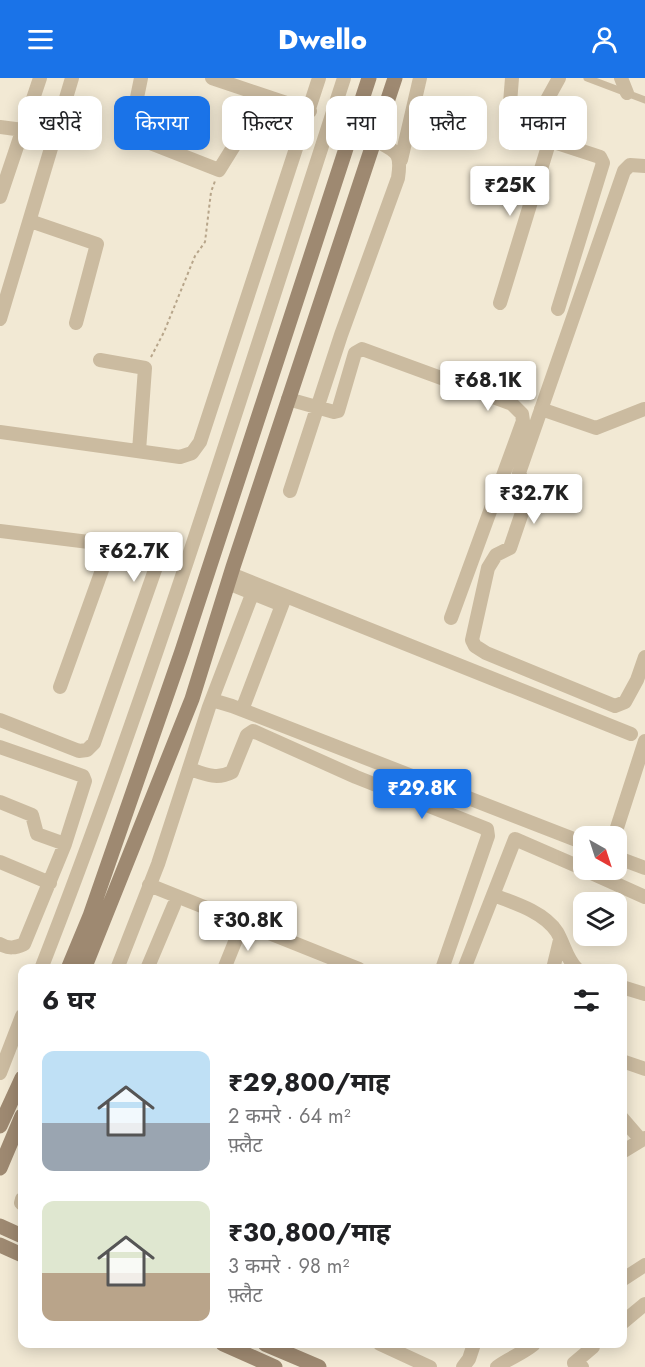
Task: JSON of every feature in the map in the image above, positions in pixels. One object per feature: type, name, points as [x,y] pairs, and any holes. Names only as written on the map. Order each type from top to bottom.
[{"type":"street","points":[[34,96],[40,78]]},
{"type":"street","points":[[1,314],[4,295],[30,220],[72,78]]},
{"type":"street","points":[[141,78],[131,131],[140,139],[219,170],[231,150]]},
{"type":"street","points":[[212,78],[265,96]]},
{"type":"street","points":[[314,96],[319,78]]},
{"type":"street","points":[[338,96],[344,78]]},
{"type":"street","points":[[363,96],[369,78]]},
{"type":"street","points":[[389,96],[395,78]]},
{"type":"street","points":[[290,491],[341,335],[394,190],[420,78]]},
{"type":"street","points":[[511,96],[512,78]]},
{"type":"street","points":[[549,96],[559,78]]},
{"type":"street","points":[[621,78],[627,93]]},
{"type":"street","points":[[0,127],[18,129]]},
{"type":"street","points":[[43,964],[88,848],[164,632],[326,135]]},
{"type":"street","points":[[0,197],[18,145]]},
{"type":"street","points":[[0,432],[180,457],[192,453],[200,442],[297,150]]},
{"type":"street","points":[[70,964],[90,916],[182,651],[345,150]]},
{"type":"street","points":[[86,964],[192,699],[229,578],[372,150]]},
{"type":"street","points":[[394,150],[401,160]]},
{"type":"street","points":[[500,303],[547,150]]},
{"type":"street","points":[[558,309],[603,163],[600,157],[579,150]]},
{"type":"street","points":[[645,166],[630,165],[624,171],[519,473],[528,495],[510,548],[496,555],[488,568],[472,640],[475,646],[486,653],[615,706],[625,702],[637,680],[645,657]]},
{"type":"street","points":[[30,220],[97,244],[76,324]]},
{"type":"street","points":[[288,399],[334,412],[338,411],[356,353],[362,349],[512,404],[522,414],[523,421],[451,618]]},
{"type":"street","points":[[100,360],[145,368],[139,451]]},
{"type":"street","points":[[541,409],[596,428],[644,409]]},
{"type":"street","points":[[0,531],[145,549],[154,554],[156,567],[94,743],[87,750],[79,752],[0,720]]},
{"type":"street","points":[[60,687],[111,545]]},
{"type":"street","points":[[229,578],[631,734]]},
{"type":"street","points":[[119,964],[158,864],[210,704],[254,588]]},
{"type":"street","points":[[242,710],[283,600]]},
{"type":"street","points":[[210,704],[242,710],[573,839]]},
{"type":"street","points":[[190,769],[211,776],[232,772],[248,735],[253,731],[356,777],[487,830],[488,836],[444,964]]},
{"type":"street","points":[[618,826],[645,741]]},
{"type":"street","points":[[0,747],[83,776],[85,781],[65,844],[24,944],[8,948],[0,944]]},
{"type":"street","points":[[0,802],[32,815],[37,834],[65,844]]},
{"type":"street","points":[[466,964],[515,839],[573,865]]},
{"type":"street","points":[[627,861],[645,868]]},
{"type":"street","points":[[0,862],[50,883]]},
{"type":"street","points":[[607,880],[645,897]]},
{"type":"street","points":[[149,885],[347,964]]},
{"type":"street","points":[[493,895],[542,917],[557,932],[572,964]]},
{"type":"street","points":[[149,964],[174,905]]},
{"type":"street","points":[[226,964],[243,922]]},
{"type":"street","points":[[553,964],[560,940]]},
{"type":"street","points":[[627,989],[645,994]]},
{"type":"street","points":[[0,1073],[3,1054],[18,1024]]},
{"type":"street","points":[[627,1063],[645,1069]]},
{"type":"street","points":[[0,1126],[18,1087]]},
{"type":"street","points":[[627,1123],[643,1139],[627,1149]]},
{"type":"street","points":[[0,1168],[18,1125]]},
{"type":"street","points":[[0,1226],[18,1234]]},
{"type":"street","points":[[0,1245],[18,1253]]},
{"type":"street","points":[[627,1277],[645,1265]]},
{"type":"street","points":[[627,1319],[645,1304]]},
{"type":"street","points":[[232,1348],[275,1367]]},
{"type":"street","points":[[274,1348],[319,1367]]},
{"type":"street","points":[[389,1348],[430,1367]]},
{"type":"street","points":[[463,1367],[473,1348]]},
{"type":"street","points":[[582,1367],[574,1363],[590,1348]]},
{"type":"street","points":[[497,1367],[505,1360],[526,1351]]},
{"type":"lane","points":[[586,78],[645,100]]},
{"type":"lane","points":[[192,699],[210,704]]},
{"type":"path","points":[[145,368],[164,332],[195,256],[205,242],[211,192],[219,170]]}]
